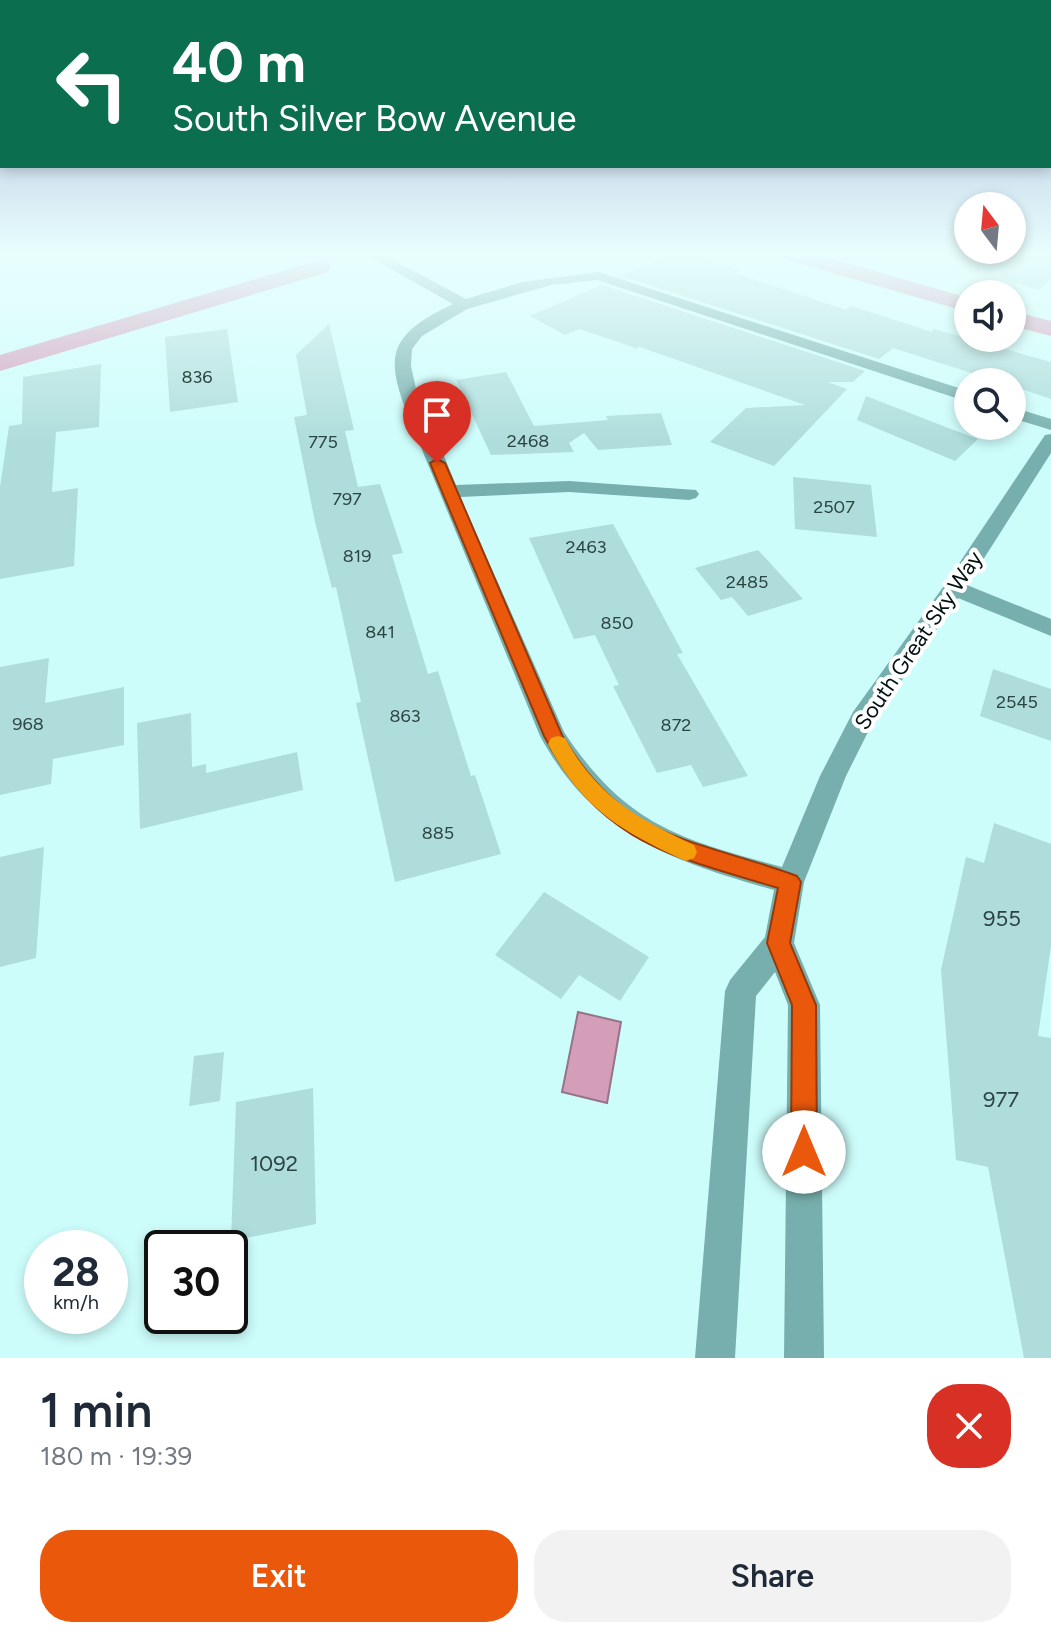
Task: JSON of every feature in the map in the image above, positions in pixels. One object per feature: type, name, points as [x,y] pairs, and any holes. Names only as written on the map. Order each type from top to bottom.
[{"type":"street","points":[[434,318],[414,334],[403,350],[404,376],[449,492],[553,736],[572,769],[598,799],[634,827],[677,849],[790,882]]},
{"type":"street","points":[[728,318],[954,392]]},
{"type":"street","points":[[1026,417],[1051,425]]},
{"type":"street","name":"South Great Sky Way","points":[[715,1358],[741,991],[779,943],[790,882],[833,776],[862,719],[954,588],[1051,439]]},
{"type":"street","points":[[449,492],[489,487],[555,486],[689,494]]},
{"type":"street","points":[[954,588],[1051,628]]},
{"type":"street","points":[[779,943],[804,1005],[804,1358]]},
{"type":"shaded area","points":[[578,1012],[621,1022],[607,1103],[562,1092]]},
{"type":"building","points":[[534,318],[704,318],[865,371],[853,382],[828,382],[847,389],[774,466],[710,442],[746,408],[805,405],[580,329],[565,335]]},
{"type":"building","points":[[753,318],[890,318],[932,332],[934,329],[954,335],[954,352],[1016,352],[1051,362],[1051,399],[1026,391],[1026,368],[956,368],[893,348],[879,359]]},
{"type":"building","points":[[329,324],[354,430],[345,431],[358,487],[380,484],[403,553],[392,555],[428,674],[438,671],[471,776],[475,775],[501,854],[395,882],[356,703],[361,702],[336,587],[332,588],[315,522],[294,417],[307,415],[296,355]]},
{"type":"building","points":[[227,329],[238,402],[170,412],[165,337]]},
{"type":"building","points":[[101,364],[99,427],[56,432],[52,492],[78,488],[74,566],[0,579],[0,487],[9,426],[22,424],[23,377]]},
{"type":"building","points":[[506,372],[534,426],[608,420],[606,416],[661,413],[672,445],[598,450],[584,433],[569,443],[574,452],[491,455],[456,380]]},
{"type":"building","points":[[866,396],[954,430],[954,440],[977,440],[955,461],[857,420]]},
{"type":"building","points":[[793,477],[871,485],[877,537],[795,529]]},
{"type":"building","points":[[613,524],[683,653],[677,654],[748,776],[703,787],[691,765],[657,773],[613,686],[619,685],[595,635],[574,639],[529,538]]},
{"type":"building","points":[[758,550],[803,599],[748,616],[732,597],[721,600],[695,568]]},
{"type":"building","points":[[49,658],[45,703],[124,687],[124,745],[53,759],[51,784],[0,795],[0,667]]},
{"type":"building","points":[[993,669],[1051,689],[1051,741],[980,716]]},
{"type":"building","points":[[191,713],[192,767],[206,764],[206,773],[297,752],[303,790],[140,829],[137,723]]},
{"type":"building","points":[[994,823],[1051,844],[1051,946],[1038,1036],[1051,1038],[1051,1358],[1024,1358],[988,1167],[956,1160],[941,970],[966,857],[984,863]]},
{"type":"building","points":[[44,847],[36,958],[0,967],[0,857]]},
{"type":"building","points":[[544,892],[649,957],[620,1001],[579,975],[561,999],[495,955]]},
{"type":"building","points":[[224,1052],[220,1101],[189,1106],[194,1056]]},
{"type":"building","points":[[313,1088],[316,1224],[248,1238],[248,1230],[231,1230],[236,1102]]},
{"type":"waterway","points":[[0,363],[149,318]]},
{"type":"waterway","points":[[1026,322],[1051,329]]},
{"type":"slow traffic","points":[[558,744],[572,769],[598,799],[634,827],[686,852]]},
{"type":"route","points":[[437,463],[553,736],[572,769],[598,799],[634,827],[677,849],[790,882],[779,943],[804,1005],[804,1152]]}]
